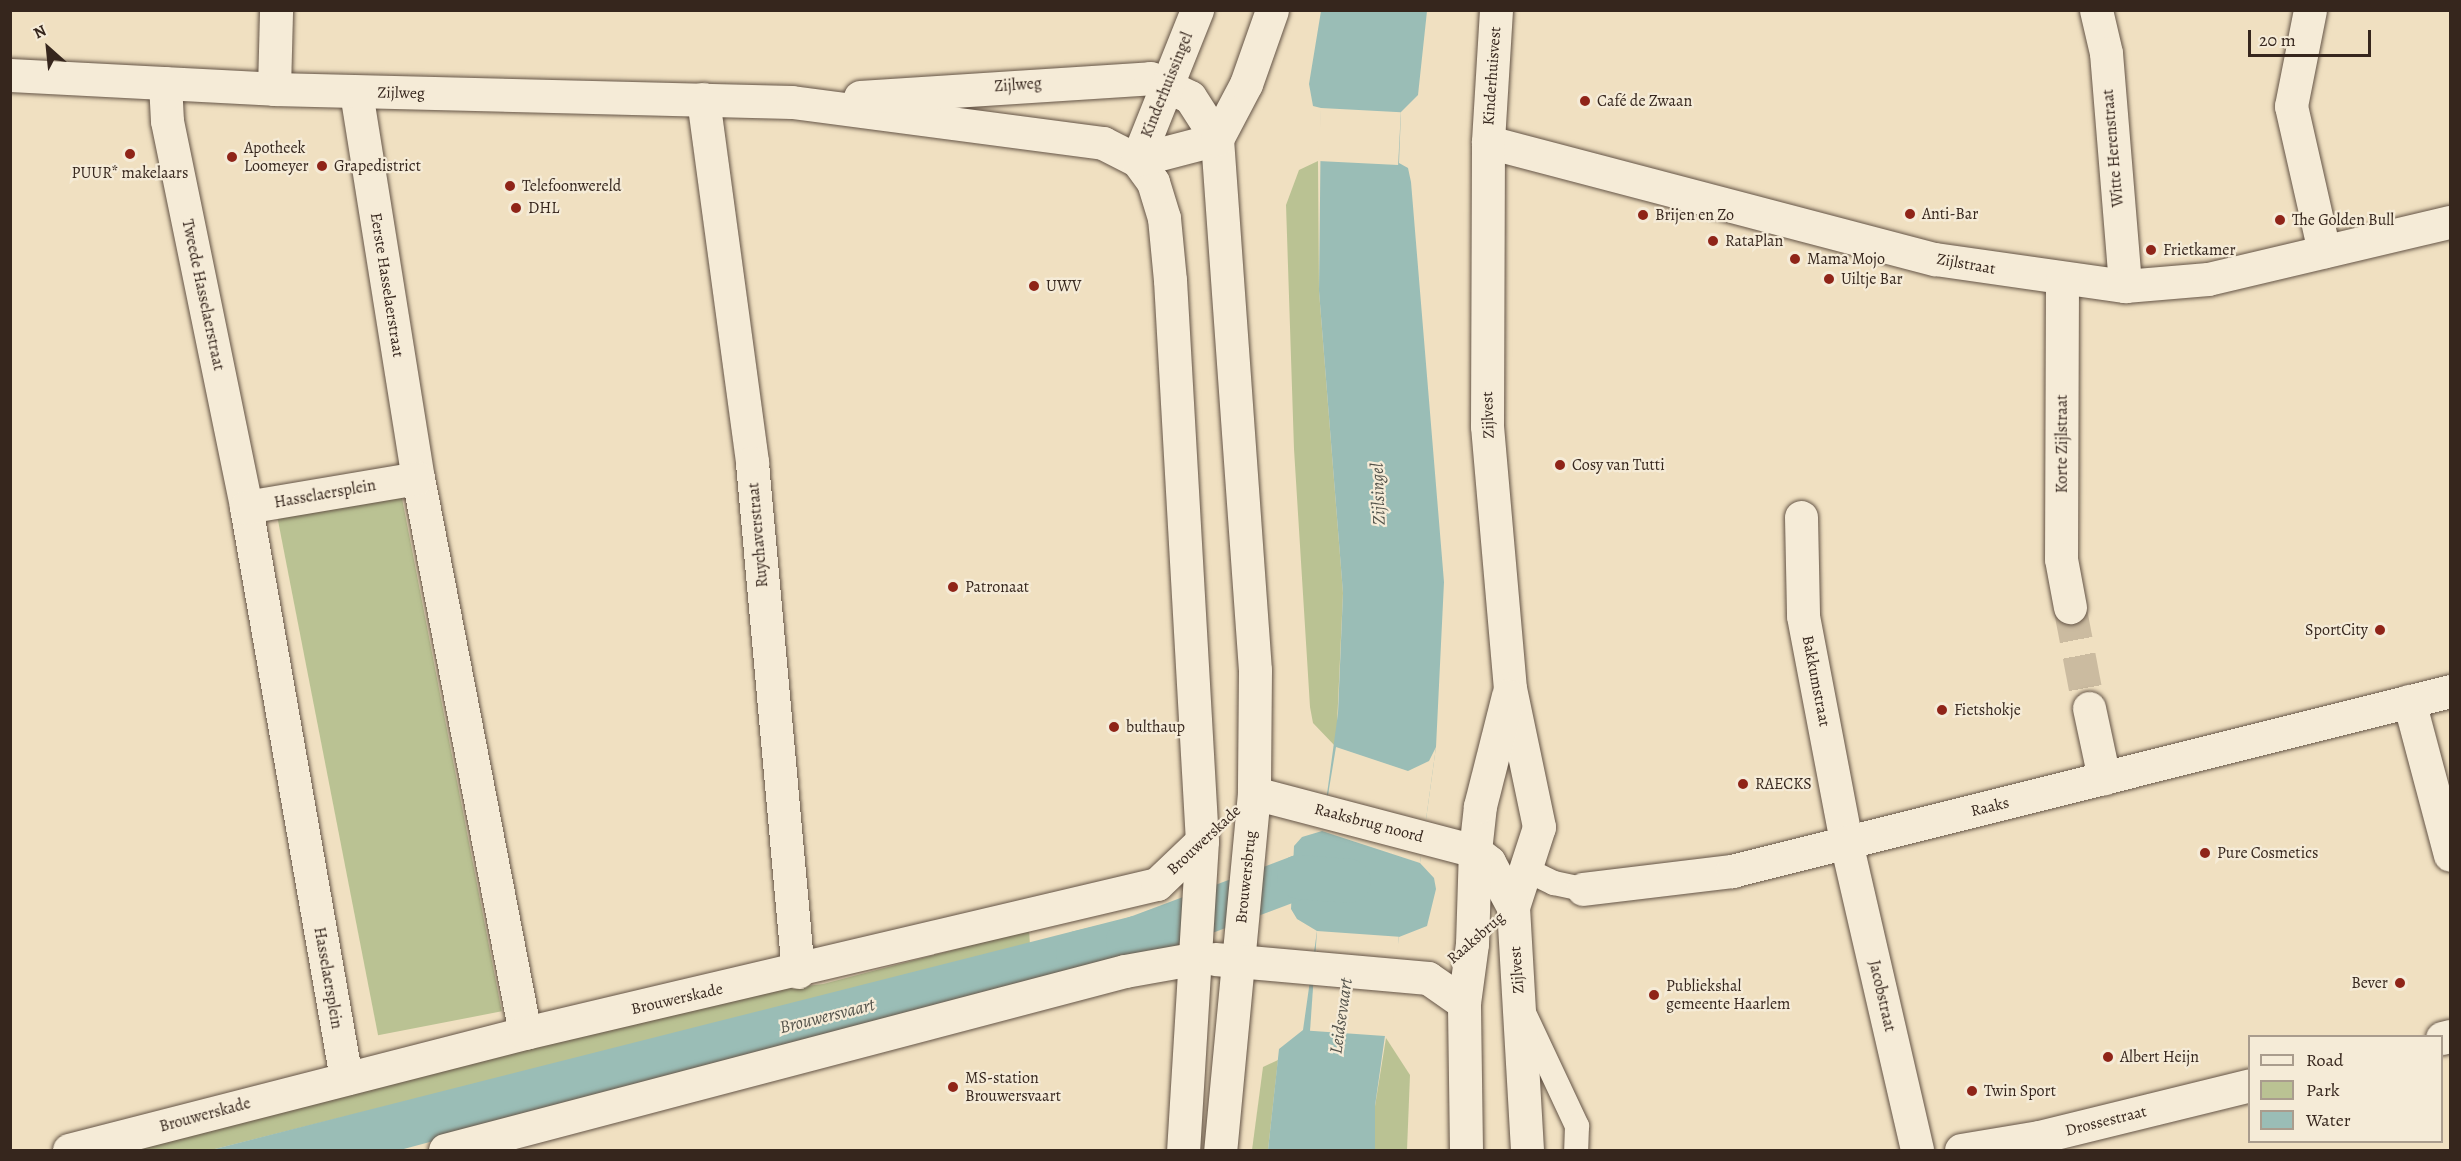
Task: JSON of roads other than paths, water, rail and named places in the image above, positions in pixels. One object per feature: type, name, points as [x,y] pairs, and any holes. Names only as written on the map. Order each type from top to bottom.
[{"type":"street","points":[[274,89],[276,10]]},
{"type":"street","name":"Kinderhuissingel","points":[[1137,160],[1197,10]]},
{"type":"street","points":[[1254,793],[1255,670],[1217,139],[1246,84],[1272,10]]},
{"type":"street","name":"Kinderhuisvest","points":[[1488,142],[1497,10]]},
{"type":"street","name":"Witte Herenstraat","points":[[2096,10],[2106,53],[2125,286]]},
{"type":"street","points":[[2310,10],[2291,106],[2324,251]]},
{"type":"street","name":"Zijlweg","points":[[10,75],[356,92],[792,102],[1103,143],[1137,160]]},
{"type":"street","name":"Zijlweg","points":[[792,102],[1129,77],[1166,84],[1190,97],[1217,139]]},
{"type":"street","name":"Tweede Hasselaerstraat","points":[[165,82],[167,122],[246,507]]},
{"type":"street","name":"Eerste Hasselaerstraat","points":[[356,92],[418,478]]},
{"type":"street","name":"Ruychaverstraat","points":[[703,99],[752,463],[798,972]]},
{"type":"street","name":"Kinderhuissingel","points":[[1137,160],[1217,139]]},
{"type":"street","name":"Zijlstraat","points":[[1488,142],[1935,259],[2062,280],[2125,286],[2208,279],[2451,222]]},
{"type":"street","name":"Zijlvest","points":[[1488,142],[1487,426],[1510,688],[1539,827],[1527,870],[1513,907],[1527,1150]]},
{"type":"street","name":"Kinderhuissingel","points":[[1137,160],[1153,182],[1164,218],[1170,280],[1202,841]]},
{"type":"street","name":"Korte Zijlstraat","points":[[2062,280],[2061,559],[2070,608]]},
{"type":"street","points":[[418,478],[525,1033]]},
{"type":"street","name":"Hasselaersplein","points":[[346,1078],[246,507],[418,478]]},
{"type":"street","name":"Bakkumstraat","points":[[1801,517],[1803,616],[1846,842]]},
{"type":"street","name":"Zijlvest","points":[[1466,1150],[1464,1003],[1472,944],[1450,844],[1480,806],[1510,688]]},
{"type":"street","name":"Raaks","points":[[1583,889],[1731,871],[2451,691]]},
{"type":"street","points":[[2409,702],[2451,855]]},
{"type":"street","points":[[2090,708],[2104,778]]},
{"type":"street","name":"Brouwerskade","points":[[69,1150],[525,1033],[798,972],[1157,884],[1254,793]]},
{"type":"street","name":"Raaksbrug noord","points":[[1254,793],[1450,844]]},
{"type":"street","name":"Brouwersbrug","points":[[1237,961],[1254,793]]},
{"type":"street","points":[[1183,1150],[1198,944],[1202,841]]},
{"type":"street","name":"Jacobstraat","points":[[1846,842],[1917,1150]]},
{"type":"street","name":"Raaksbrug","points":[[1450,844],[1489,862],[1513,907],[1472,944],[1428,978],[1464,1003]]},
{"type":"street","points":[[445,1150],[1125,971],[1198,944],[1237,961],[1428,978]]},
{"type":"street","points":[[1220,1150],[1237,961]]},
{"type":"street","name":"Drossestraat","points":[[1961,1150],[2039,1137],[2248,1085]]},
{"type":"lane","name":"Raaks","points":[[1527,870],[1554,883],[1583,889]]},
{"type":"lane","points":[[1519,1002],[1577,1126],[1576,1150]]},
{"type":"water","points":[[1321,11],[1427,11],[1418,95],[1401,112],[1399,163],[1408,168],[1411,182],[1444,582],[1436,747],[1420,863],[1434,878],[1436,889],[1427,926],[1399,937],[1375,1106],[1375,1150],[1268,1150],[1279,1049],[1303,1030],[1317,931],[1297,919],[1291,909],[1294,846],[1302,837],[1322,831],[1338,713],[1343,593],[1319,291],[1321,108],[1313,106],[1309,84]]},
{"type":"water","points":[[1133,916],[1135,953],[400,1150],[211,1150]]},
{"type":"waterway","name":"Brouwersvaart","points":[[1078,953],[1128,941],[1299,877],[1349,881]]},
{"type":"tunnel","points":[[2070,607],[2089,708]]},
{"type":"place","name":"Café de Zwaan","points":[[1585,101]]},
{"type":"place","name":"PUUR* makelaars","points":[[130,154]]},
{"type":"place","name":"Apotheek Loomeyer","points":[[232,157]]},
{"type":"place","name":"Grapedistrict","points":[[322,166]]},
{"type":"place","name":"Telefoonwereld","points":[[510,186]]},
{"type":"place","name":"DHL","points":[[516,208]]},
{"type":"place","name":"Anti-Bar","points":[[1910,214]]},
{"type":"place","name":"Brijen en Zo","points":[[1643,215]]},
{"type":"place","name":"The Golden Bull","points":[[2280,220]]},
{"type":"place","name":"RataPlan","points":[[1713,241]]},
{"type":"place","name":"Frietkamer","points":[[2151,250]]},
{"type":"place","name":"Mama Mojo","points":[[1795,259]]},
{"type":"place","name":"Uiltje Bar","points":[[1829,279]]},
{"type":"place","name":"UWV","points":[[1034,286]]},
{"type":"place","name":"Cosy van Tutti","points":[[1560,465]]},
{"type":"place","name":"Patronaat","points":[[953,587]]},
{"type":"place","name":"SportCity","points":[[2380,630]]},
{"type":"place","name":"Fietshokje","points":[[1942,710]]},
{"type":"place","name":"bulthaup","points":[[1114,727]]},
{"type":"place","name":"RAECKS","points":[[1743,784]]},
{"type":"place","name":"Pure Cosmetics","points":[[2205,853]]},
{"type":"place","name":"Bever","points":[[2400,983]]},
{"type":"place","name":"Publiekshal gemeente Haarlem","points":[[1654,995]]},
{"type":"place","name":"Albert Heijn","points":[[2108,1057]]},
{"type":"place","name":"MS-station Brouwersvaart","points":[[953,1087]]},
{"type":"place","name":"Twin Sport","points":[[1972,1091]]},
{"type":"water label","name":"Zijlsingel","points":[[1378,494]]},
{"type":"water label","name":"Leidsevaart","points":[[1341,1016]]}]
